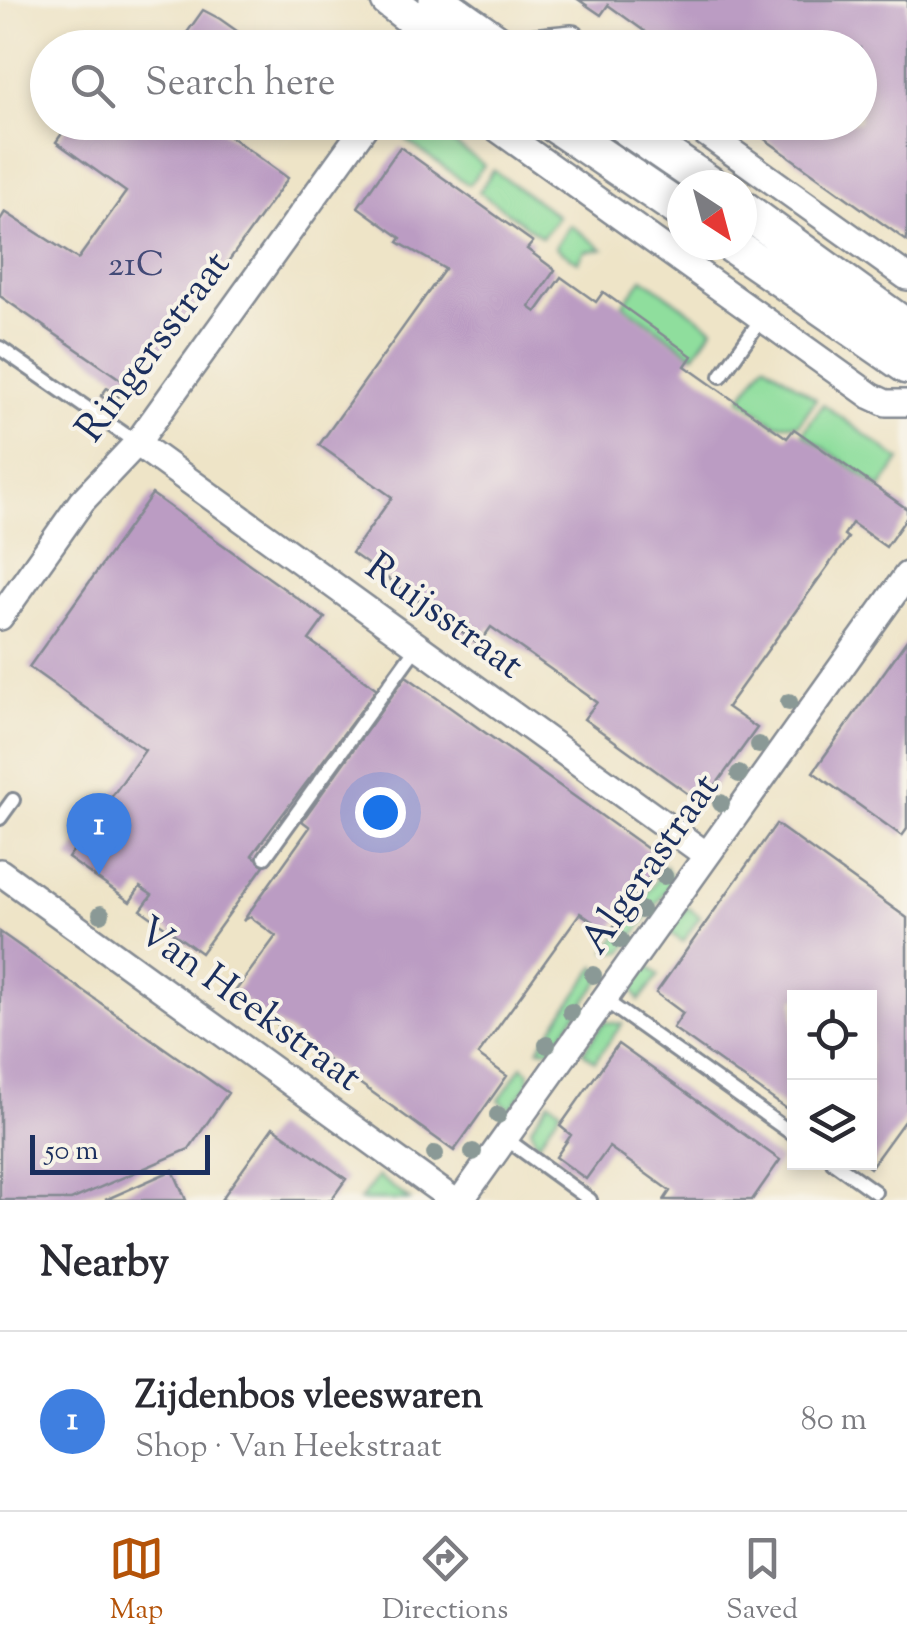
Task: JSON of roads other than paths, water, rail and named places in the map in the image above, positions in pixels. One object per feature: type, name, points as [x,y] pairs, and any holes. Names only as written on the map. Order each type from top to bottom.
[{"type":"main road","points":[[389,0],[440,23]]},
{"type":"main road","points":[[577,140],[667,201]]},
{"type":"main road","points":[[645,140],[689,170]]},
{"type":"main road","points":[[757,219],[907,328]]},
{"type":"main road","points":[[754,260],[907,366]]},
{"type":"street","name":"Ringersstraat","points":[[0,617],[82,501],[137,442],[355,140]]},
{"type":"street","points":[[513,140],[872,396],[886,403],[907,403]]},
{"type":"street","points":[[715,140],[907,277]]},
{"type":"street","name":"Ruijsstraat","points":[[137,442],[705,854]]},
{"type":"street","name":"Algerastraat","points":[[461,1200],[907,575]]},
{"type":"street","name":"Van Heekstraat","points":[[0,872],[453,1200]]},
{"type":"lane","points":[[720,376],[762,318]]},
{"type":"lane","points":[[0,348],[137,442]]},
{"type":"lane","points":[[265,857],[418,645]]},
{"type":"lane","points":[[0,818],[12,800]]},
{"type":"lane","points":[[603,999],[787,1131]]},
{"type":"lane","points":[[505,1138],[590,1200]]},
{"type":"lane","points":[[844,1170],[875,1192]]},
{"type":"place","name":"Zijdenbos vleeswaren","points":[[99,875]]}]
